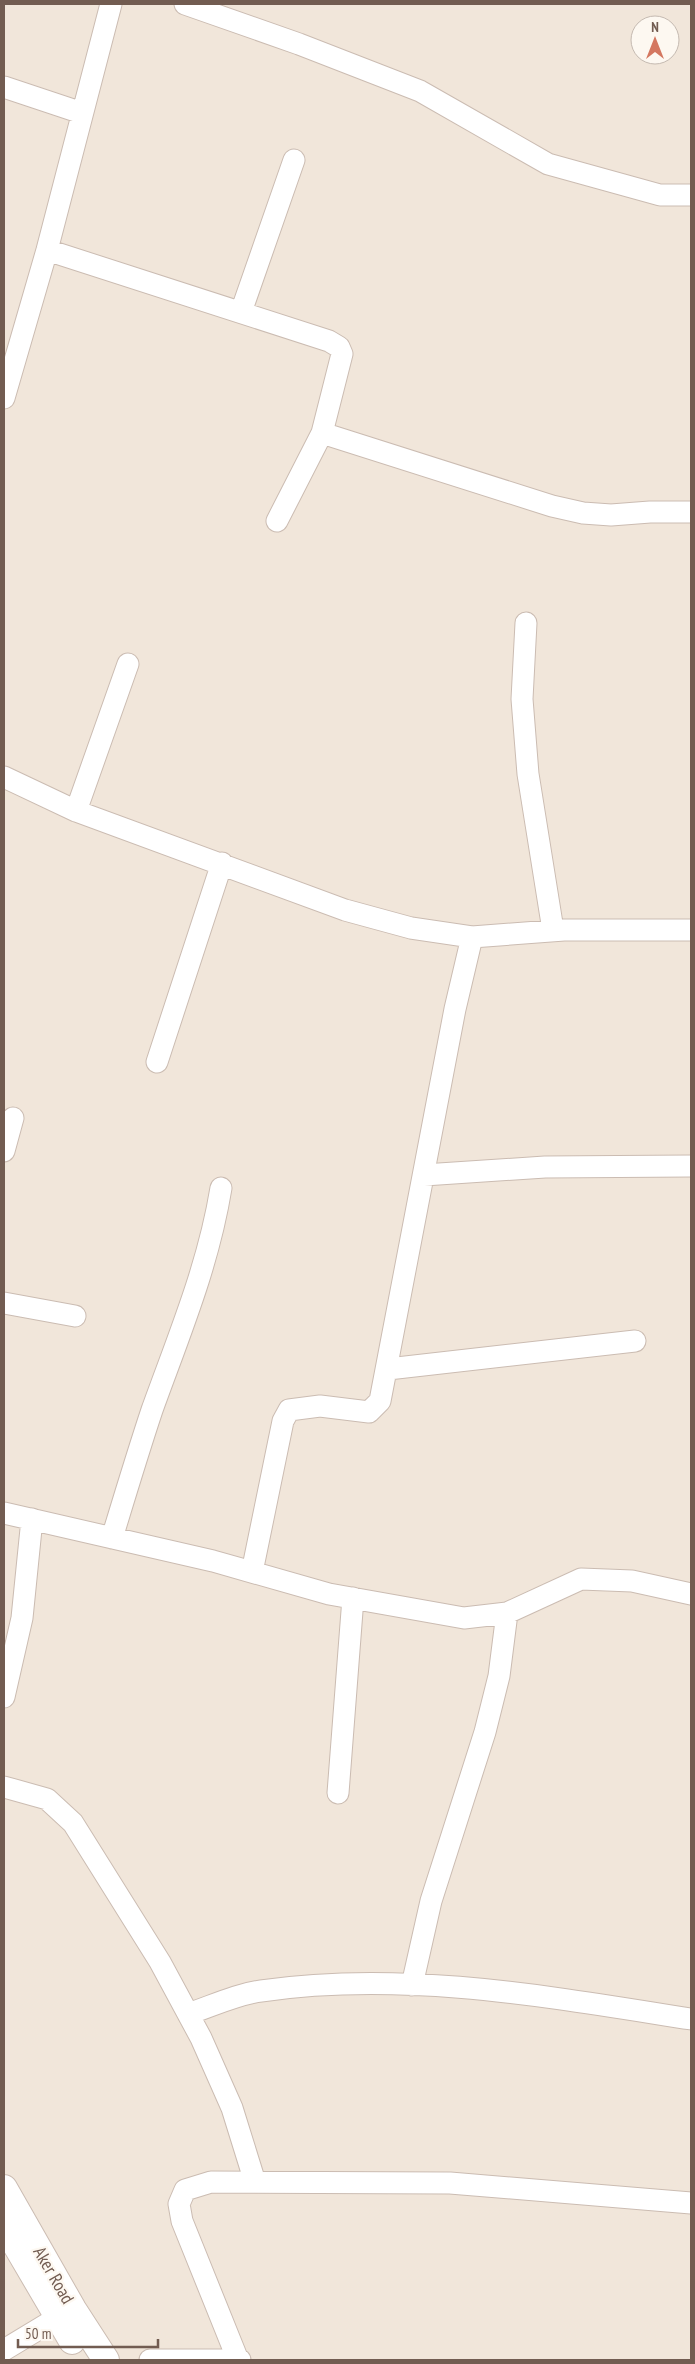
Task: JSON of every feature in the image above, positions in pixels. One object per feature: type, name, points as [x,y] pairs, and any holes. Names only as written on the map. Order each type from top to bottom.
[{"type":"street","points":[[4,398],[46,250],[111,4]]},
{"type":"street","points":[[185,4],[299,44],[420,91],[548,164],[660,195],[691,195]]},
{"type":"street","points":[[4,88],[82,113]]},
{"type":"street","points":[[240,312],[294,160]]},
{"type":"street","points":[[46,250],[329,341],[341,350],[322,433],[277,521]]},
{"type":"street","points":[[322,433],[552,506],[583,513],[611,515],[650,512],[691,512]]},
{"type":"street","points":[[526,622],[522,699],[528,774],[553,930]]},
{"type":"street","points":[[76,811],[128,664]]},
{"type":"street","points":[[4,777],[76,811],[345,910],[411,928],[472,937],[553,930],[691,930]]},
{"type":"street","points":[[158,1062],[222,864]]},
{"type":"street","points":[[252,1572],[283,1420],[289,1410],[320,1406],[370,1412],[380,1401],[388,1369],[455,1009],[472,937]]},
{"type":"street","points":[[4,1151],[13,1118]]},
{"type":"street","points":[[424,1175],[545,1167],[691,1166]]},
{"type":"street","points":[[112,1538],[152,1412],[197,1287],[214,1233],[221,1188]]},
{"type":"street","points":[[4,1303],[75,1316]]},
{"type":"street","points":[[388,1369],[635,1342]]},
{"type":"street","points":[[4,1513],[252,1572],[330,1594],[464,1618],[507,1613],[582,1579],[632,1581],[691,1594]]},
{"type":"street","points":[[4,1697],[22,1618],[32,1519]]},
{"type":"street","points":[[338,1793],[353,1598]]},
{"type":"street","points":[[412,1985],[432,1901],[485,1732],[499,1676],[507,1613]]},
{"type":"street","points":[[4,1787],[48,1799],[73,1823],[160,1962],[202,2038],[232,2108],[255,2182]]},
{"type":"street","points":[[188,2014],[259,1991],[355,1982],[451,1986],[691,2019]]},
{"type":"street","points":[[150,2360],[239,2360],[182,2221],[179,2204],[185,2190],[211,2182],[450,2183],[691,2202]]},
{"type":"street","name":"Aker Road","points":[[4,2188],[73,2309],[106,2360]]},
{"type":"street","name":"Aker Road","points":[[4,2225],[57,2318],[85,2360]]},
{"type":"street","points":[[4,2350],[57,2318]]},
{"type":"shaded area","points":[[4,4],[691,4],[691,2360],[4,2360]]}]
